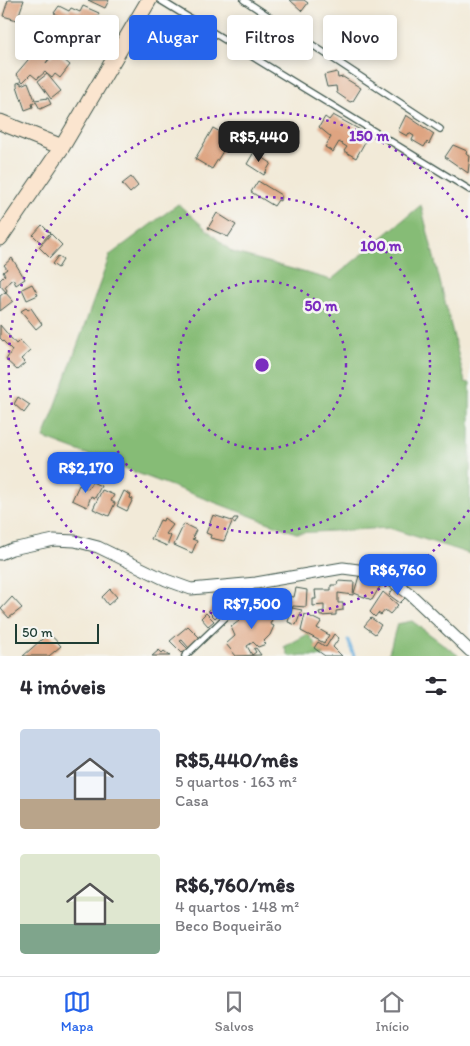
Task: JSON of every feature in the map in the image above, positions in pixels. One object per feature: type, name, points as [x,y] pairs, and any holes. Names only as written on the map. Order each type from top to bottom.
[{"type":"main road","points":[[0,238],[62,147],[149,0]]},
{"type":"main road","points":[[0,122],[62,147]]},
{"type":"street","points":[[0,554],[12,549],[54,540],[75,541],[98,547],[166,580],[191,589],[256,583],[343,568],[381,573],[410,594],[470,651]]},
{"type":"lane","points":[[160,0],[470,190]]},
{"type":"lane","points":[[244,0],[440,129]]},
{"type":"lane","points":[[185,656],[232,611],[256,583]]},
{"type":"green space","points":[[178,204],[232,252],[331,280],[421,205],[465,382],[470,383],[470,554],[389,528],[296,533],[44,438],[110,255]]},
{"type":"green space","points":[[412,621],[459,656],[388,656],[397,624]]},
{"type":"green space","points":[[308,634],[324,656],[289,656],[284,647]]},
{"type":"building","points":[[8,0],[24,0],[19,15],[15,15],[15,19],[3,16]]},
{"type":"building","points":[[88,0],[109,0],[105,8]]},
{"type":"building","points":[[290,0],[304,0],[308,3],[302,11]]},
{"type":"building","points":[[59,6],[69,11],[71,8],[80,12],[83,6],[99,13],[98,15],[57,15],[54,13]]},
{"type":"building","points":[[28,60],[48,60],[46,63],[48,60],[64,60],[70,65],[60,78],[55,74],[52,78],[45,72],[37,79],[31,74],[23,82],[16,74]]},
{"type":"building","points":[[337,72],[338,78],[343,77],[361,88],[353,101],[350,102],[337,93],[336,86],[327,87],[324,75]]},
{"type":"building","points":[[47,74],[61,91],[51,99],[38,81]]},
{"type":"building","points":[[21,82],[21,85],[28,82],[35,100],[48,98],[51,104],[40,109],[36,102],[32,104],[33,107],[25,110],[17,86],[17,83]]},
{"type":"building","points":[[333,115],[364,132],[360,139],[365,142],[356,158],[344,151],[347,147],[339,142],[333,152],[325,147],[331,137],[319,127],[325,117],[329,120]]},
{"type":"building","points":[[406,115],[434,134],[429,144],[427,142],[424,147],[412,140],[414,136],[409,133],[407,136],[398,131]]},
{"type":"building","points":[[213,128],[231,138],[212,169],[195,159]]},
{"type":"building","points":[[453,145],[467,151],[466,154],[470,156],[468,173],[445,157]]},
{"type":"building","points":[[254,152],[271,163],[264,175],[247,164]]},
{"type":"building","points":[[131,177],[138,186],[130,193],[122,184]]},
{"type":"building","points":[[258,181],[281,195],[280,201],[278,200],[274,206],[251,192]]},
{"type":"building","points":[[217,213],[236,225],[228,237],[208,228]]},
{"type":"building","points":[[42,225],[50,233],[41,243],[33,235]]},
{"type":"building","points":[[51,234],[62,245],[50,258],[39,247]]},
{"type":"building","points":[[58,256],[63,260],[58,268],[52,264]]},
{"type":"building","points":[[12,258],[25,279],[16,285],[13,279],[10,281],[5,287],[6,292],[0,285],[0,280],[5,275],[3,272],[7,269],[4,265]]},
{"type":"building","points":[[32,284],[38,295],[27,300],[22,289]]},
{"type":"building","points":[[5,292],[13,301],[0,311],[0,296]]},
{"type":"building","points":[[26,308],[28,310],[31,308],[42,324],[36,329],[21,311]]},
{"type":"building","points":[[0,325],[16,344],[20,340],[30,351],[21,359],[25,363],[17,370],[6,360],[12,350],[0,338]]},
{"type":"building","points":[[18,397],[30,405],[24,413],[14,404]]},
{"type":"building","points":[[92,482],[101,486],[95,498],[91,496],[87,507],[72,500],[79,485],[88,489]]},
{"type":"building","points":[[102,490],[114,495],[111,501],[115,503],[109,516],[93,509]]},
{"type":"building","points":[[124,491],[131,495],[130,498],[133,499],[127,511],[117,506]]},
{"type":"building","points":[[213,515],[232,521],[234,518],[238,518],[235,524],[232,522],[224,541],[210,538],[211,535],[206,533]]},
{"type":"building","points":[[164,518],[173,525],[166,534],[171,536],[167,546],[151,539],[160,520],[163,521]]},
{"type":"building","points":[[184,524],[196,530],[193,536],[195,538],[192,539],[197,541],[192,553],[174,545]]},
{"type":"building","points":[[359,576],[374,586],[377,579],[383,581],[372,600],[354,593]]},
{"type":"building","points":[[338,581],[354,582],[353,595],[338,593],[338,603],[343,603],[343,610],[336,611],[336,615],[320,616],[319,612],[324,611],[324,605],[313,606],[313,599],[316,599],[315,590],[331,590],[331,585],[337,585]]},
{"type":"building","points":[[296,588],[307,590],[306,607],[293,606],[292,608],[272,602],[273,595],[294,597]]},
{"type":"building","points":[[394,588],[407,596],[400,603],[389,595]]},
{"type":"building","points":[[110,589],[117,597],[108,605],[102,597]]},
{"type":"building","points":[[260,591],[272,593],[271,600],[259,598]]},
{"type":"building","points":[[383,592],[398,605],[390,614],[385,610],[381,615],[378,613],[375,617],[370,612]]},
{"type":"building","points":[[12,597],[22,608],[9,618],[1,609]]},
{"type":"building","points":[[218,602],[222,605],[225,602],[228,606],[215,618],[208,611]]},
{"type":"building","points":[[257,602],[276,611],[270,624],[274,626],[270,635],[263,642],[266,644],[258,647],[253,642],[247,646],[252,655],[256,652],[254,649],[256,648],[261,655],[236,656],[226,644],[235,636],[231,627],[239,621],[236,618],[243,612],[251,615]]},
{"type":"building","points":[[292,608],[302,610],[296,625],[288,622]]},
{"type":"building","points":[[206,613],[214,621],[208,626],[201,618]]},
{"type":"building","points":[[305,614],[321,622],[317,628],[329,635],[324,643],[301,631]]},
{"type":"building","points":[[371,618],[381,625],[375,634],[364,626]]},
{"type":"building","points":[[188,626],[200,638],[189,648],[182,640],[180,641],[188,649],[183,654],[170,641]]},
{"type":"building","points":[[49,633],[61,646],[49,656],[23,656]]},
{"type":"building","points":[[334,634],[339,638],[333,647],[342,656],[325,656],[314,648],[318,642],[326,647]]},
{"type":"building","points":[[159,650],[162,653],[164,651],[170,656],[152,656]]},
{"type":"waterway","points":[[348,640],[354,656]]}]
